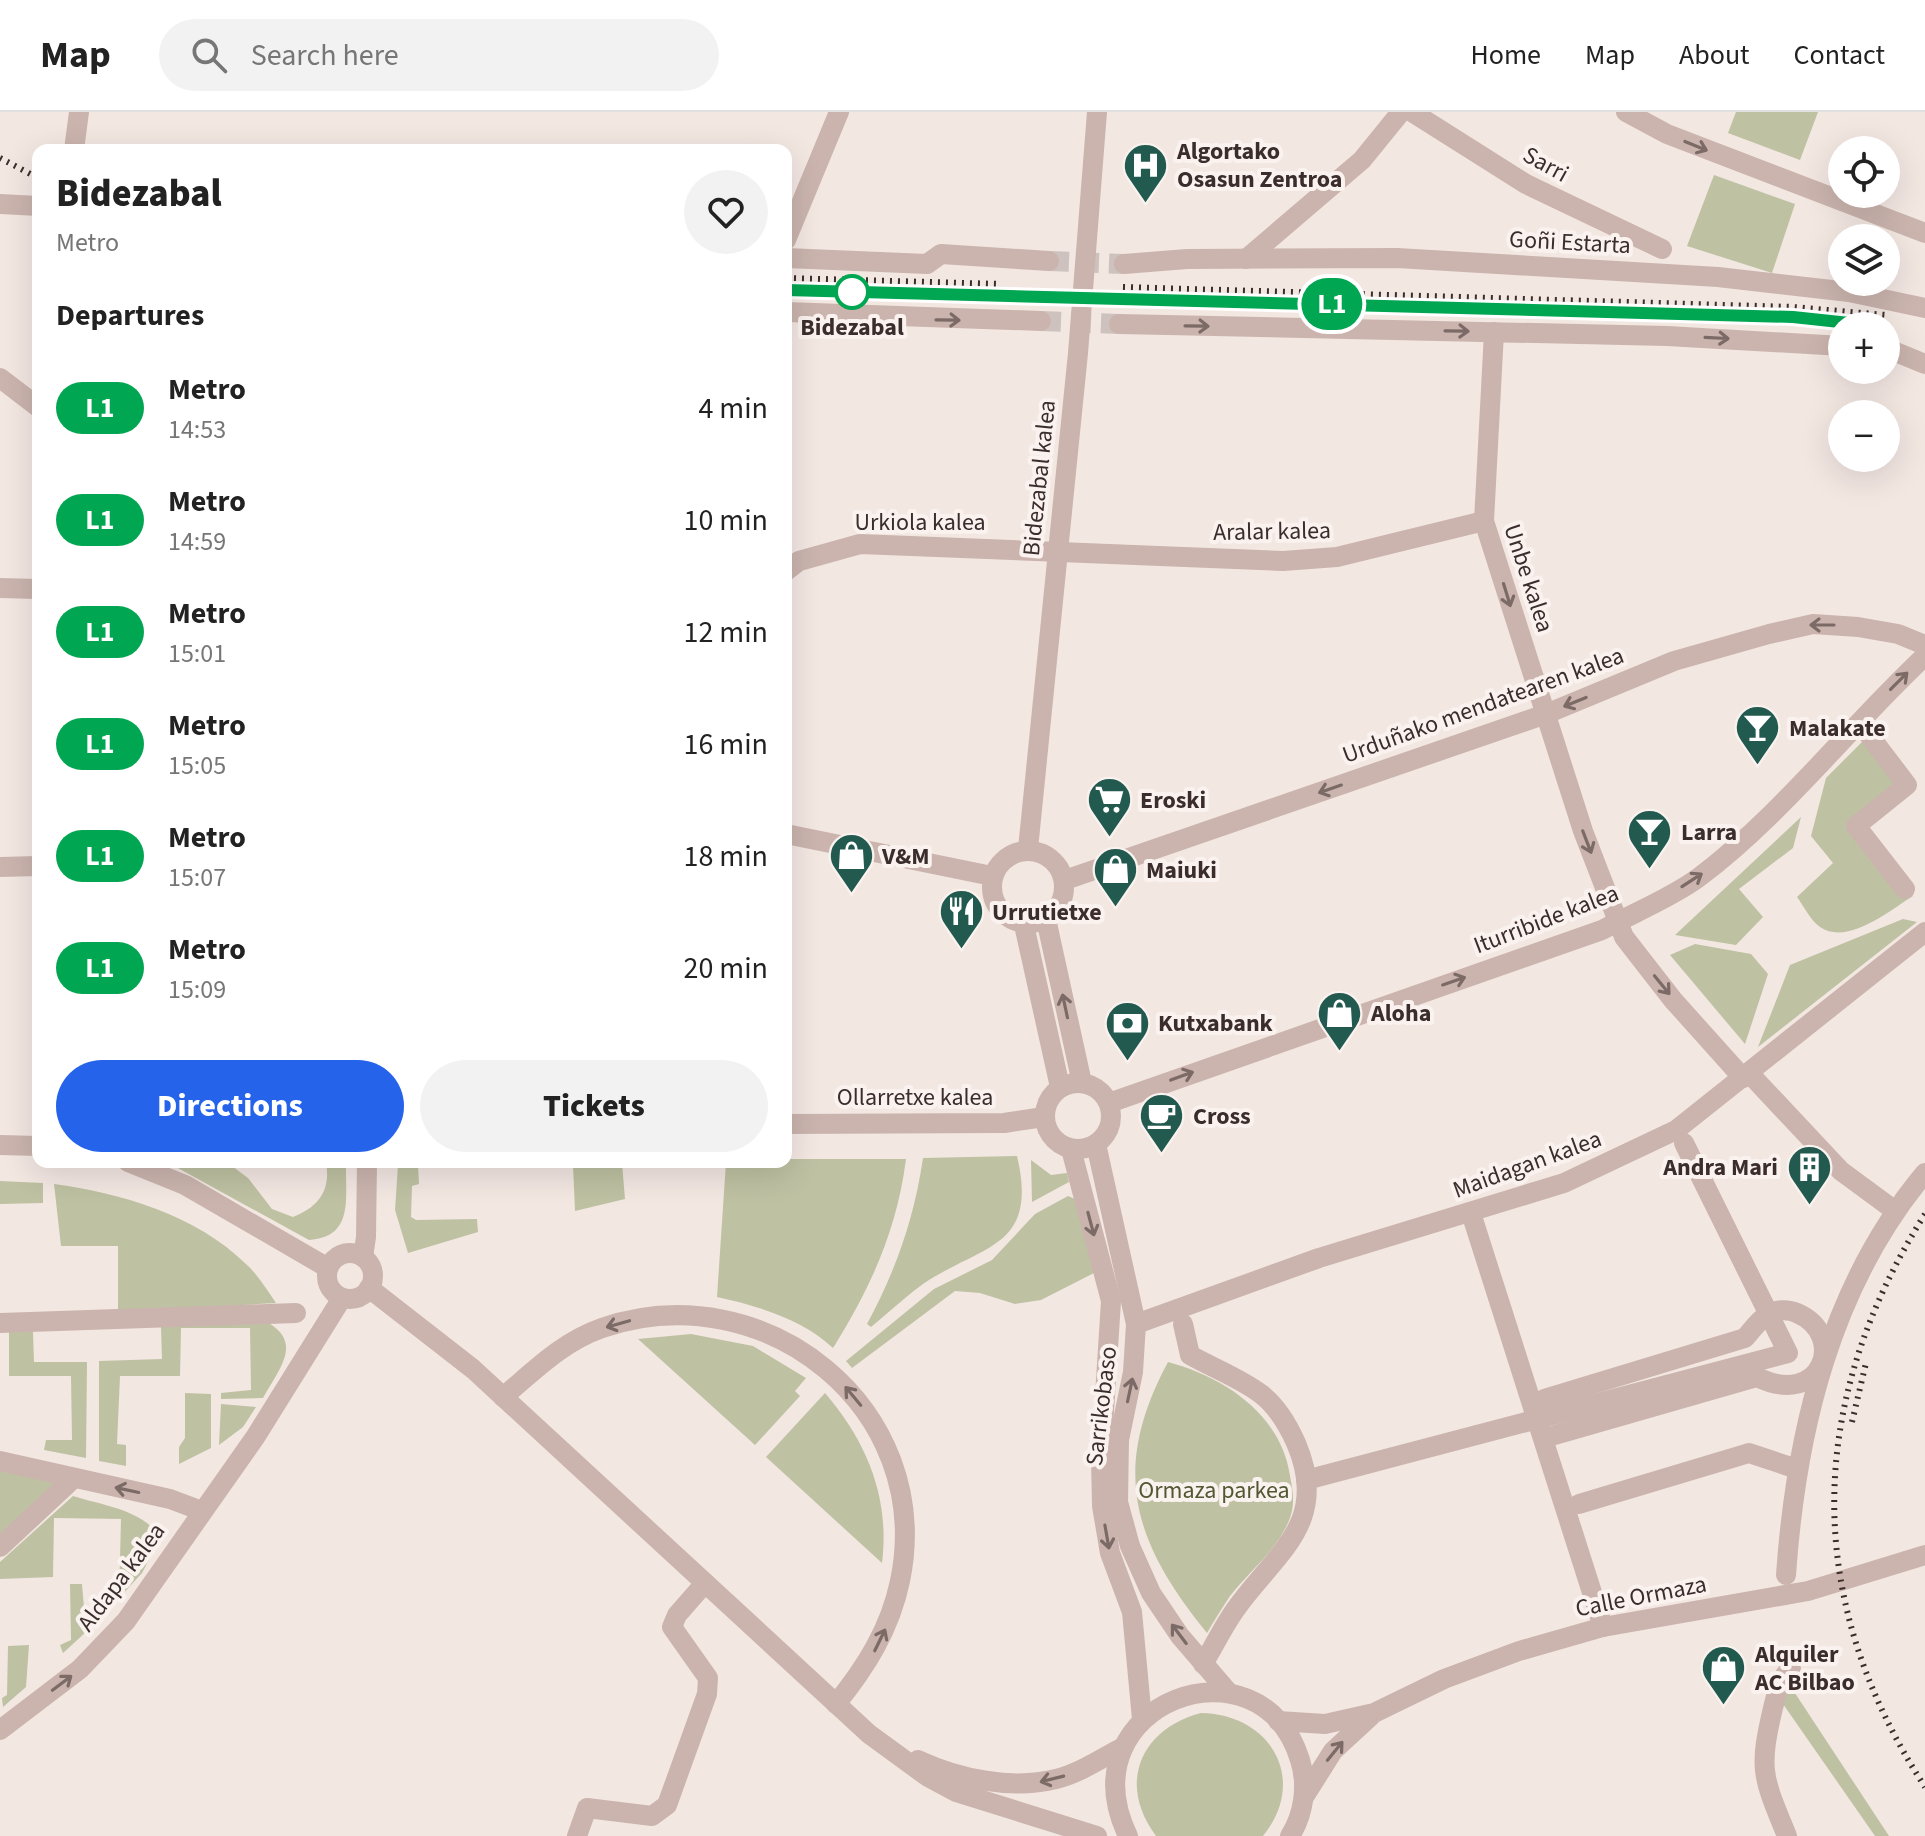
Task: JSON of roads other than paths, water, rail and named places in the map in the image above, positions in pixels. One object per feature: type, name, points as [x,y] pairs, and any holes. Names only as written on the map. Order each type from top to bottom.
[{"type":"street","points":[[75,144],[79,112]]},
{"type":"street","points":[[792,226],[839,112]]},
{"type":"street","name":"Bidezabal kalea","points":[[1028,849],[1078,353],[1097,112]]},
{"type":"street","points":[[1246,259],[1362,160],[1401,112]]},
{"type":"street","name":"Sarri","points":[[1412,112],[1526,184],[1662,249]]},
{"type":"street","points":[[1626,112],[1667,134],[1925,233]]},
{"type":"street","points":[[0,204],[32,206]]},
{"type":"street","points":[[792,258],[927,264],[941,254],[1049,261]]},
{"type":"street","name":"Goñi Estarta","points":[[1124,264],[1210,259],[1397,258],[1718,277],[1849,292],[1925,308]]},
{"type":"street","points":[[792,312],[1041,321]]},
{"type":"street","points":[[1119,324],[1667,336],[1828,345]]},
{"type":"street","name":"Unbe kalea","points":[[1494,332],[1484,521],[1583,831],[1624,937],[1746,1076],[1841,1171],[1894,1210]]},
{"type":"street","points":[[1900,354],[1925,364]]},
{"type":"street","points":[[0,378],[32,402]]},
{"type":"street","name":"Aralar kalea","points":[[1058,550],[1283,561],[1337,557],[1484,521]]},
{"type":"street","name":"Urkiola kalea","points":[[792,566],[799,561],[860,544],[1058,550]]},
{"type":"street","points":[[0,588],[32,589]]},
{"type":"street","name":"Urduñako mendatearen kalea","points":[[1065,880],[1546,714],[1674,661],[1813,624],[1884,632],[1925,645]]},
{"type":"street","name":"Iturribide kalea","points":[[1109,1103],[1602,930],[1697,879],[1742,839],[1925,656]]},
{"type":"street","points":[[1869,735],[1907,785],[1856,826],[1905,889]]},
{"type":"street","points":[[792,835],[992,876]]},
{"type":"street","points":[[1028,849],[1047,854],[1065,880],[1060,905],[1046,919],[1024,925],[1009,919],[994,902],[992,876],[996,868],[1018,851],[1028,849]]},
{"type":"street","points":[[0,867],[32,866]]},
{"type":"street","points":[[1046,919],[1082,1083]]},
{"type":"street","points":[[1024,925],[1060,1087]]},
{"type":"street","name":"Maidagan kalea","points":[[1136,1324],[1319,1258],[1564,1183],[1676,1130],[1925,932]]},
{"type":"street","points":[[1082,1083],[1098,1089],[1109,1103],[1110,1126],[1096,1144],[1071,1149],[1052,1138],[1044,1117],[1048,1100],[1060,1087],[1082,1083]]},
{"type":"street","name":"Ollarretxe kalea","points":[[792,1124],[1004,1123],[1044,1117]]},
{"type":"street","points":[[1306,1480],[1788,1353],[1684,1143]]},
{"type":"street","name":"Sarrikobaso","points":[[1096,1144],[1136,1324],[1133,1372],[1119,1440],[1118,1502],[1130,1546],[1151,1593],[1203,1664],[1229,1693]]},
{"type":"street","points":[[0,1145],[32,1146]]},
{"type":"street","name":"Sarrikobaso","points":[[1071,1149],[1111,1301],[1101,1459],[1102,1506],[1110,1553],[1132,1612],[1142,1719]]},
{"type":"street","points":[[143,1168],[185,1185],[328,1268]]},
{"type":"street","points":[[363,1257],[367,1168]]},
{"type":"street","points":[[1555,1435],[1757,1377],[1779,1387],[1796,1386],[1809,1379],[1894,1210],[1925,1173]]},
{"type":"street","points":[[1471,1213],[1603,1627]]},
{"type":"street","points":[[345,1253],[363,1257],[372,1269],[369,1288],[355,1299],[342,1298],[328,1286],[328,1268],[345,1253]]},
{"type":"street","points":[[369,1288],[387,1299],[503,1397],[836,1704],[928,1777],[956,1792],[1097,1836]]},
{"type":"street","name":"Aldapa kalea","points":[[0,1730],[80,1669],[126,1621],[265,1423],[342,1298]]},
{"type":"street","points":[[1544,1399],[1745,1338],[1768,1314],[1793,1311],[1805,1317],[1822,1337],[1823,1355],[1792,1492],[1786,1575]]},
{"type":"street","points":[[0,1323],[296,1313]]},
{"type":"street","points":[[503,1397],[530,1372],[575,1340],[600,1329],[653,1316],[707,1316],[759,1328],[807,1354],[830,1372],[863,1409],[888,1454],[902,1504],[904,1529],[900,1581],[885,1630],[873,1653],[836,1704]]},
{"type":"street","points":[[1183,1324],[1190,1355],[1261,1394],[1286,1421],[1299,1451],[1306,1480],[1301,1522],[1286,1552],[1235,1610],[1203,1664]]},
{"type":"street","points":[[1579,1504],[1749,1453],[1797,1469]]},
{"type":"street","name":"Aldapa kalea","points":[[0,1461],[170,1499],[202,1511]]},
{"type":"street","points":[[0,1547],[73,1479]]},
{"type":"street","name":"Calle Ormaza","points":[[1278,1721],[1325,1724],[1374,1713],[1469,1670],[1603,1627],[1808,1591],[1925,1555]]},
{"type":"street","points":[[577,1836],[587,1808],[652,1816],[667,1805],[707,1694],[708,1678],[672,1627],[677,1615],[705,1583]]},
{"type":"street","points":[[1787,1836],[1767,1784],[1762,1754],[1779,1686],[1791,1668]]},
{"type":"street","points":[[1128,1836],[1115,1803],[1114,1784],[1123,1747],[1142,1719],[1183,1695],[1229,1693],[1256,1703],[1278,1721],[1297,1748],[1302,1764],[1304,1797],[1293,1834]]},
{"type":"street","name":"Calle Ormaza","points":[[1304,1797],[1333,1751],[1374,1713]]},
{"type":"street","points":[[889,1747],[963,1776],[1017,1783],[1057,1778],[1123,1747]]},
{"type":"tunnel","points":[[1049,261],[1124,264]]},
{"type":"tunnel","points":[[1041,321],[1119,324]]},
{"type":"railway","points":[[0,158],[32,175]]},
{"type":"railway","points":[[792,278],[1001,284]]},
{"type":"railway","points":[[1123,287],[1793,307],[1851,312]]},
{"type":"railway","points":[[1925,1214],[1886,1285],[1858,1357],[1840,1429],[1834,1500],[1840,1572],[1856,1644],[1885,1716],[1925,1787]]},
{"type":"railway","points":[[1852,1422],[1866,1363]]},
{"type":"metro line","name":"L1","points":[[792,290],[1828,320]]},
{"type":"place","name":"Algortako Osasun Zentroa","points":[[1146,204]]},
{"type":"place","name":"Bidezabal","points":[[852,292]]},
{"type":"place","name":"Malakate","points":[[1758,767]]},
{"type":"place","name":"Eroski","points":[[1109,839]]},
{"type":"place","name":"Larra","points":[[1650,871]]},
{"type":"place","name":"V&M","points":[[851,895]]},
{"type":"place","name":"Maiuki","points":[[1115,909]]},
{"type":"place","name":"Urrutietxe","points":[[961,951]]},
{"type":"place","name":"Aloha","points":[[1340,1052]]},
{"type":"place","name":"Kutxabank","points":[[1127,1062]]},
{"type":"place","name":"Cross","points":[[1162,1155]]},
{"type":"place","name":"Andra Mari","points":[[1809,1206]]},
{"type":"place","name":"Alquiler AC Bilbao","points":[[1724,1707]]},
{"type":"park label","name":"Ormaza parkea","points":[[1214,1490]]}]
